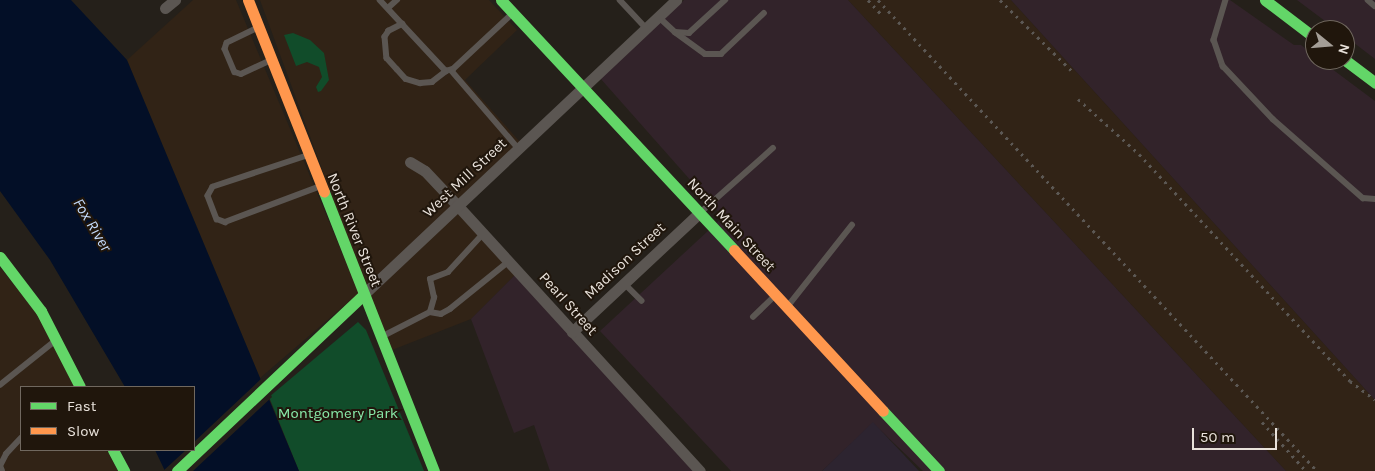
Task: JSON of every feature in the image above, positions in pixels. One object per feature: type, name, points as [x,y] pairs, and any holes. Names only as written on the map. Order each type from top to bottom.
[{"type":"street","points":[[165,8],[175,0]]},
{"type":"street","name":"North River Street","points":[[248,0],[270,60],[434,471]]},
{"type":"street","name":"North Main Street","points":[[501,0],[939,471]]},
{"type":"street","name":"West Mill Street","points":[[177,471],[676,0]]},
{"type":"street","points":[[1265,0],[1305,30]]},
{"type":"street","points":[[1355,68],[1375,83]]},
{"type":"street","name":"Pearl Street","points":[[410,162],[425,171],[700,471]]},
{"type":"street","name":"Madison Street","points":[[572,332],[699,213]]},
{"type":"street","points":[[0,257],[42,311],[77,386]]},
{"type":"street","points":[[114,451],[124,471]]},
{"type":"lane","points":[[380,0],[448,70],[518,148]]},
{"type":"lane","points":[[388,8],[396,0]]},
{"type":"lane","points":[[620,0],[646,28]]},
{"type":"lane","points":[[675,32],[689,33],[725,0]]},
{"type":"lane","points":[[1226,0],[1214,40],[1223,66],[1273,119],[1363,198],[1375,199]]},
{"type":"lane","points":[[1368,0],[1375,6]]},
{"type":"lane","points":[[659,17],[704,54],[721,54],[764,13]]},
{"type":"lane","points":[[403,24],[389,30],[385,37],[387,58],[406,78],[420,83],[432,82],[512,14]]},
{"type":"lane","points":[[258,28],[227,44],[225,49],[235,72],[240,74],[270,60]]},
{"type":"lane","points":[[699,213],[773,148]]},
{"type":"lane","points":[[309,155],[213,187],[208,196],[214,212],[217,219],[225,222],[321,186]]},
{"type":"lane","points":[[787,307],[852,225]]},
{"type":"lane","points":[[430,312],[434,298],[430,279],[448,272],[483,234]]},
{"type":"lane","points":[[381,336],[430,312],[441,314],[450,309],[508,262]]},
{"type":"lane","points":[[624,283],[642,301]]},
{"type":"lane","points":[[754,316],[775,295]]},
{"type":"lane","points":[[0,385],[56,340]]},
{"type":"lane","points":[[2,471],[0,466],[6,454],[20,439]]},
{"type":"shaded area","points":[[193,0],[236,0],[359,293],[260,378],[127,60]]},
{"type":"shaded area","points":[[260,0],[489,0],[517,30],[465,80],[520,142],[366,289]]},
{"type":"shaded area","points":[[684,0],[848,0],[1286,471],[923,471],[873,423],[822,471],[731,471],[600,331],[723,217],[600,78]]},
{"type":"shaded area","points":[[848,0],[1011,0],[1375,400],[1375,471],[1286,471]]},
{"type":"shaded area","points":[[1011,0],[1230,0],[1294,45],[1301,45],[1305,48],[1305,70],[1333,70],[1375,101],[1375,400]]},
{"type":"shaded area","points":[[1297,0],[1375,0],[1375,59],[1355,44],[1355,20],[1324,20]]},
{"type":"shaded area","points":[[456,210],[516,274],[471,319],[392,350],[367,293]]},
{"type":"shaded area","points":[[0,267],[41,319],[75,386],[20,386],[20,451],[108,451],[118,471],[0,471]]},
{"type":"shaded area","points":[[516,274],[695,471],[550,471],[534,425],[514,433],[471,319]]},
{"type":"shaded area","points":[[873,422],[919,471],[822,471]]},
{"type":"green space","points":[[293,33],[310,40],[324,53],[329,80],[321,91],[318,92],[316,87],[322,77],[319,67],[307,62],[296,66],[284,35]]},
{"type":"green space","name":"Montgomery Park","points":[[358,322],[366,330],[424,471],[299,471],[269,397]]},
{"type":"water","name":"Fox River","points":[[0,0],[71,0],[127,60],[299,471],[165,471],[155,451],[195,451],[195,386],[124,386],[50,260],[0,191]]},
{"type":"pier","points":[[262,378],[272,397],[193,471],[163,471],[185,451],[195,451],[195,441]]},
{"type":"railway","points":[[868,0],[882,15]]},
{"type":"railway","points":[[878,0],[1317,471]]},
{"type":"railway","points":[[1000,0],[1073,72]]},
{"type":"railway","points":[[1078,99],[1139,154],[1350,381],[1375,400]]},
{"type":"railway","points":[[1262,422],[1306,471]]},
{"type":"traffic: fast","points":[[501,0],[734,250]]},
{"type":"traffic: fast","points":[[1265,0],[1305,30]]},
{"type":"traffic: fast","points":[[1355,68],[1375,83]]},
{"type":"traffic: fast","points":[[324,192],[434,471]]},
{"type":"traffic: fast","points":[[0,257],[41,311],[79,386]]},
{"type":"traffic: fast","points":[[177,471],[364,294]]},
{"type":"traffic: fast","points":[[883,411],[939,471]]},
{"type":"traffic: fast","points":[[114,451],[124,471]]},
{"type":"traffic: slow","points":[[248,0],[324,192]]},
{"type":"traffic: slow","points":[[734,250],[883,411]]}]
